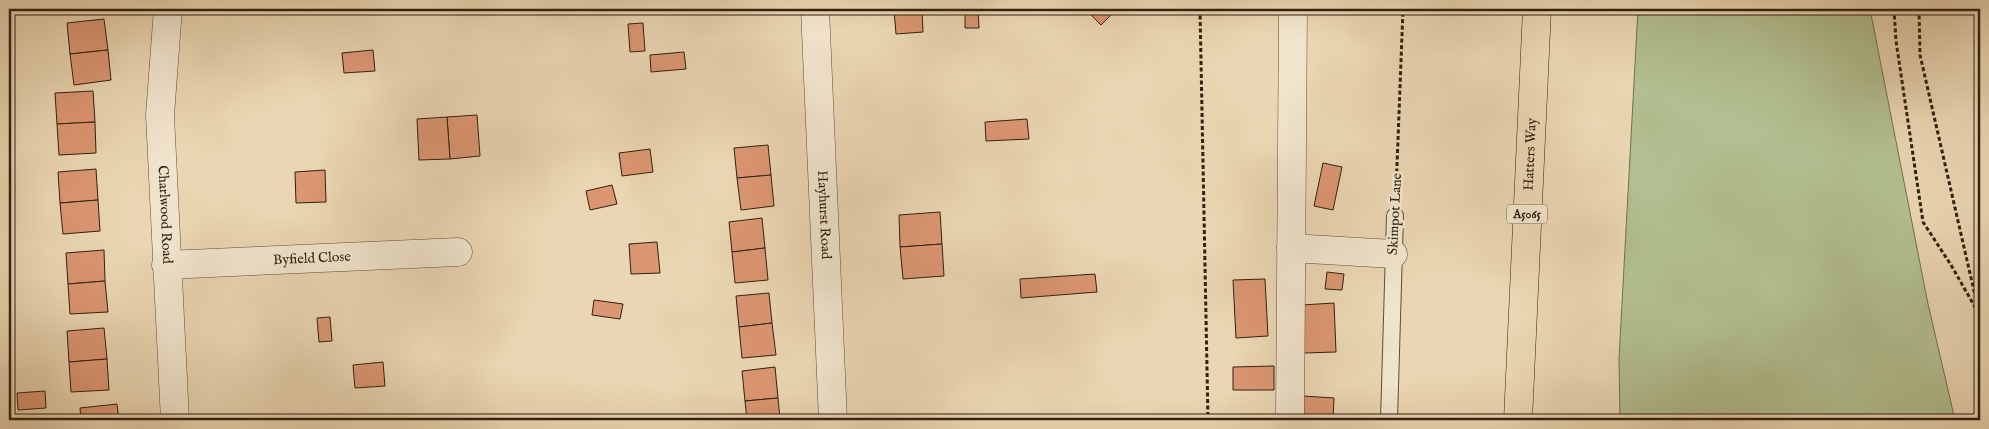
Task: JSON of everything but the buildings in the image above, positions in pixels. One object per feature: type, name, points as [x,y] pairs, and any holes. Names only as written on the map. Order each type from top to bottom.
[{"type":"main road","name":"Hatters Way","points":[[1518,420],[1537,9]]},
{"type":"street","name":"Charlwood Road","points":[[168,9],[160,115],[175,420]]},
{"type":"street","name":"Hayhurst Road","points":[[815,9],[833,420]]},
{"type":"street","points":[[1290,420],[1293,9]]},
{"type":"street","points":[[1290,248],[1393,254]]},
{"type":"street","name":"Byfield Close","points":[[166,265],[458,252]]},
{"type":"lane","name":"Skimpot Lane","points":[[1389,420],[1395,216]]},
{"type":"path","points":[[1200,9],[1208,420]]},
{"type":"path","name":"Skimpot Lane","points":[[1395,216],[1403,9]]},
{"type":"path","points":[[1894,9],[1896,41],[1923,222],[1980,316]]},
{"type":"path","points":[[1919,9],[1920,55],[1980,316]]},
{"type":"green space","points":[[1638,9],[1870,9],[1928,304],[1955,420],[1620,420],[1619,359]]}]
